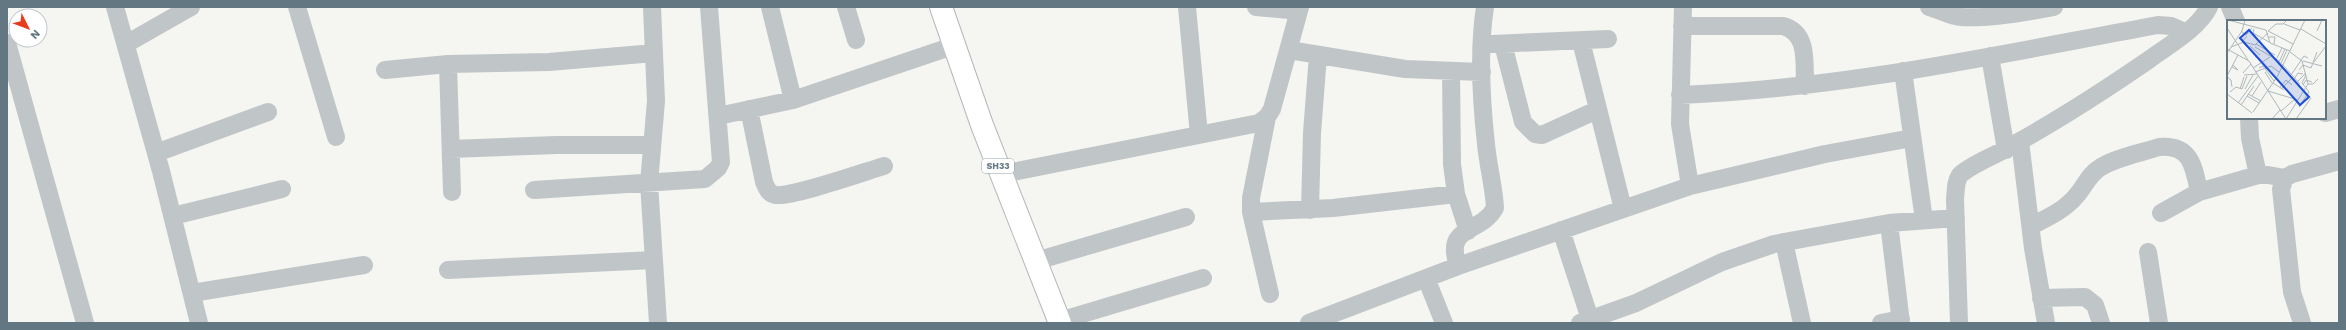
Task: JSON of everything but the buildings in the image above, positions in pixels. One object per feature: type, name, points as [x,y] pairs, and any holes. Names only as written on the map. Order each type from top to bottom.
[{"type":"main road","name":"SH33","points":[[941,7],[1002,174],[1060,322]]},
{"type":"street","points":[[116,7],[173,216],[200,323]]},
{"type":"street","points":[[126,44],[191,7]]},
{"type":"street","points":[[297,7],[336,137]]},
{"type":"street","points":[[652,7],[656,101],[650,183],[658,323]]},
{"type":"street","points":[[534,190],[705,179],[712,175],[721,162],[709,7]]},
{"type":"street","points":[[770,7],[793,100]]},
{"type":"street","points":[[846,7],[856,40]]},
{"type":"street","points":[[1188,7],[1199,136]]},
{"type":"street","points":[[1256,7],[1299,9],[1272,108],[1267,117],[1251,198],[1251,212],[1270,294]]},
{"type":"street","points":[[1458,266],[1453,252],[1454,245],[1458,238],[1491,215],[1495,208],[1486,145],[1482,72],[1481,45],[1485,7]]},
{"type":"street","points":[[1683,7],[1680,95],[1681,139],[1690,186]]},
{"type":"street","points":[[1929,7],[1950,15],[1980,17],[2054,7]]},
{"type":"street","points":[[1959,323],[1956,182],[1960,176],[1968,169],[2013,146],[2100,94],[2185,32],[2209,7]]},
{"type":"street","points":[[2230,7],[2236,20]]},
{"type":"street","points":[[1680,95],[1737,93],[1805,86],[1990,56],[2158,25],[2171,26],[2185,32]]},
{"type":"street","points":[[1682,26],[1783,26],[1792,29],[1800,36],[1803,46],[1805,86]]},
{"type":"street","points":[[1481,45],[1608,39]]},
{"type":"street","points":[[1581,41],[1597,110],[1623,209]]},
{"type":"street","points":[[7,43],[85,323]]},
{"type":"street","points":[[1502,44],[1523,122],[1535,134],[1542,135],[1597,110]]},
{"type":"street","points":[[718,116],[793,100],[954,46]]},
{"type":"street","points":[[1289,50],[1404,69],[1482,72]]},
{"type":"street","points":[[385,70],[448,64],[549,62],[654,53]]},
{"type":"street","points":[[1310,210],[1312,133],[1318,55]]},
{"type":"street","points":[[1990,56],[2013,146],[2031,226],[2046,323]]},
{"type":"street","points":[[448,64],[452,192]]},
{"type":"street","points":[[1451,70],[1452,164],[1456,194],[1468,231]]},
{"type":"street","points":[[1903,71],[1924,220]]},
{"type":"street","points":[[749,109],[764,182],[768,191],[774,195],[792,193],[884,166]]},
{"type":"street","points":[[2326,113],[2339,109]]},
{"type":"street","points":[[156,153],[268,112]]},
{"type":"street","points":[[1002,174],[1246,127],[1259,123],[1267,117]]},
{"type":"street","points":[[2249,119],[2250,138],[2258,175]]},
{"type":"street","points":[[1309,323],[1458,266],[1690,186],[1825,154],[1912,138]]},
{"type":"street","points":[[451,149],[557,145],[652,145]]},
{"type":"street","points":[[2031,226],[2056,214],[2066,206],[2076,196],[2093,173],[2101,166],[2159,147],[2169,146],[2176,148],[2190,159],[2199,192]]},
{"type":"street","points":[[2161,213],[2199,192],[2258,175],[2285,178],[2292,174],[2339,161]]},
{"type":"street","points":[[2285,178],[2281,189],[2287,263],[2292,292],[2302,323]]},
{"type":"street","points":[[173,216],[282,189]]},
{"type":"street","points":[[1251,212],[1310,210],[1456,194]]},
{"type":"street","points":[[1036,261],[1186,217]]},
{"type":"street","points":[[1561,230],[1585,321],[1613,318],[1636,303],[1722,262],[1784,242],[1889,223],[1956,218]]},
{"type":"street","points":[[1881,323],[1901,321],[1889,223]]},
{"type":"street","points":[[1784,242],[1802,323]]},
{"type":"street","points":[[2148,252],[2160,323]]},
{"type":"street","points":[[448,270],[654,260]]},
{"type":"street","points":[[192,293],[364,265]]},
{"type":"street","points":[[1060,322],[1203,278]]},
{"type":"street","points":[[1426,278],[1444,323]]},
{"type":"street","points":[[2041,298],[2085,296],[2095,305],[2101,323]]}]
